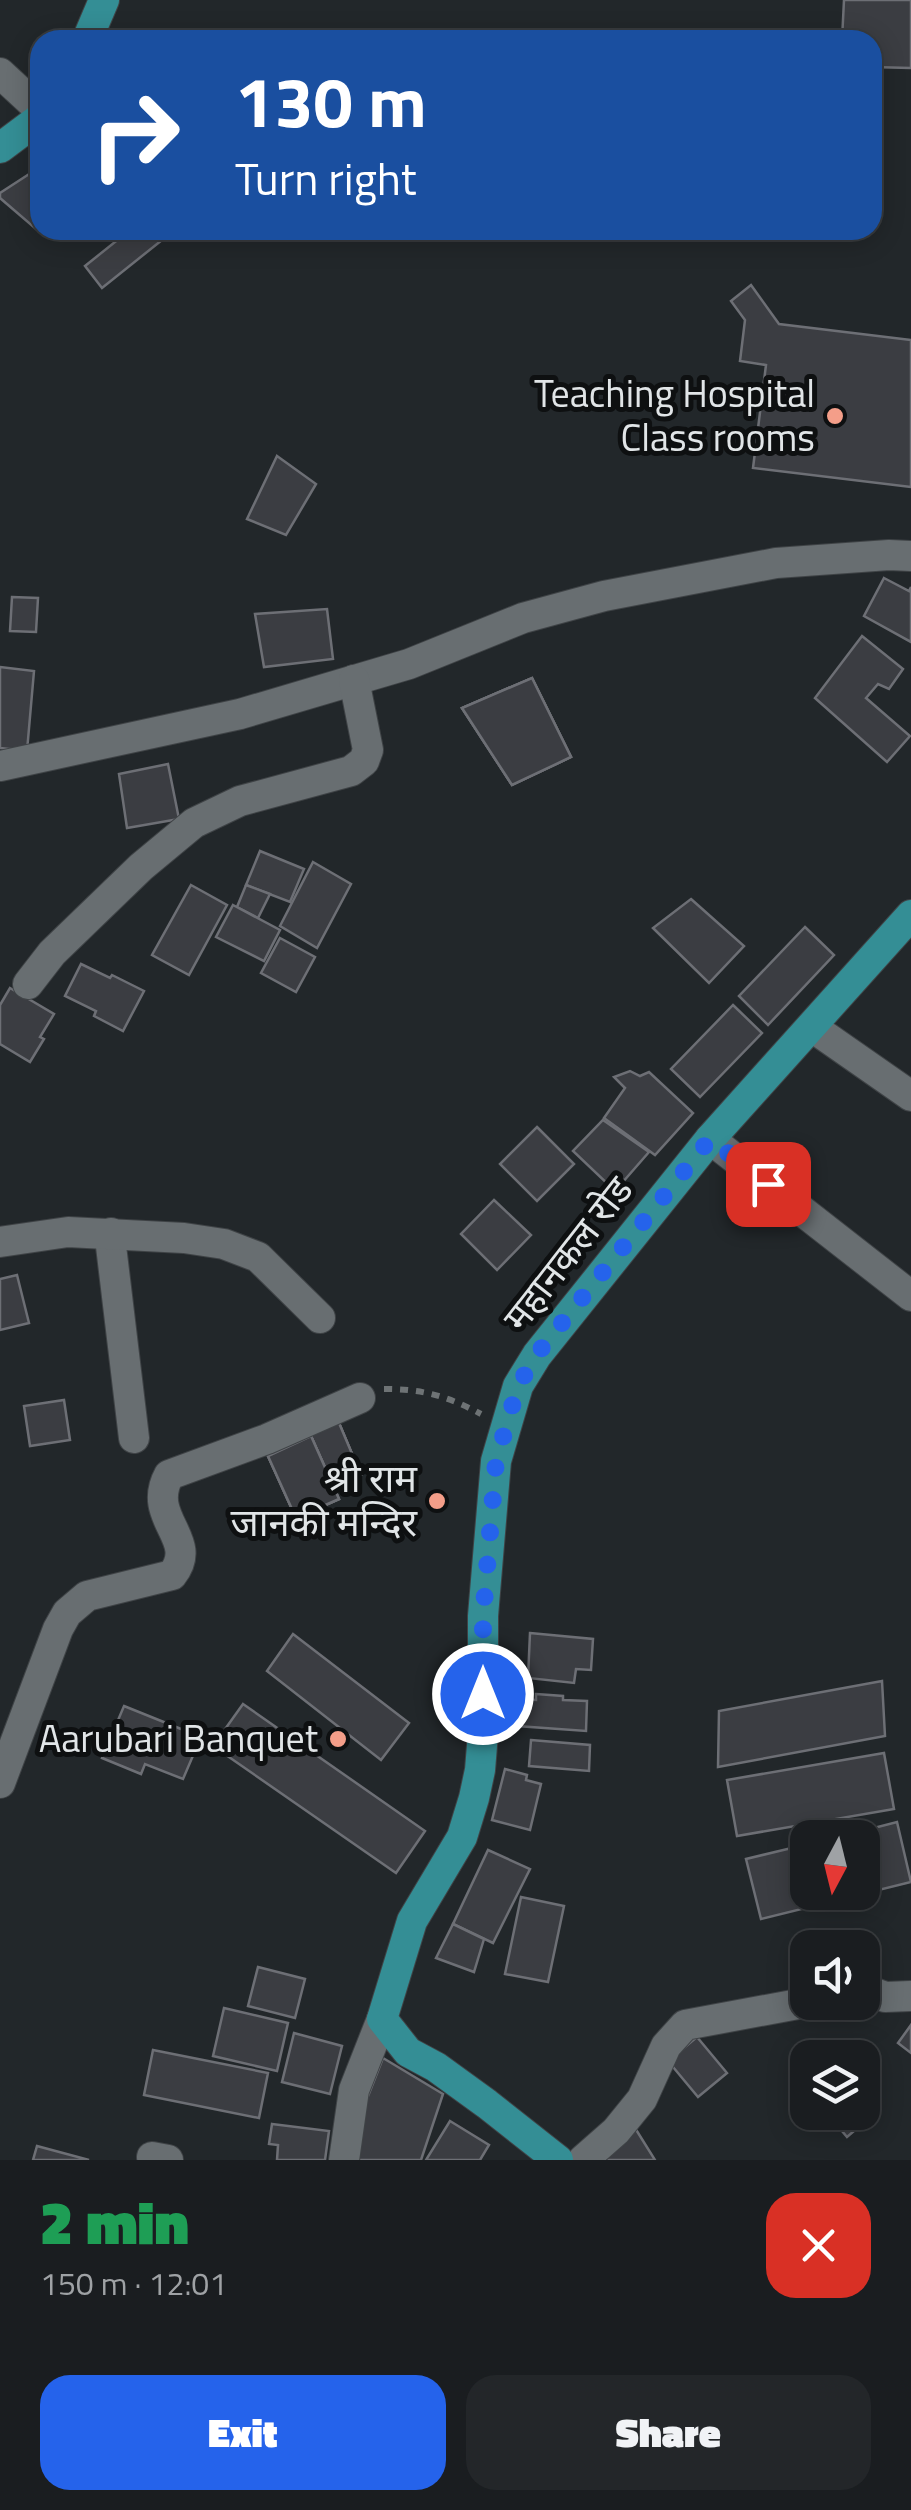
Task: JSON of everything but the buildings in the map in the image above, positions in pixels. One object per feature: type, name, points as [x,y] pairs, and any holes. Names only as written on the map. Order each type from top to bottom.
[{"type":"main road","points":[[91,30],[104,0]]},
{"type":"main road","points":[[0,148],[30,126]]},
{"type":"main road","name":"महानकल रोड","points":[[382,2019],[412,1921],[462,1837],[480,1770],[484,1598],[496,1461],[518,1386],[537,1354],[710,1139],[911,915]]},
{"type":"main road","points":[[382,2019],[408,2052],[462,2085],[558,2160]]},
{"type":"street","points":[[0,73],[30,101]]},
{"type":"street","points":[[0,766],[240,714],[408,664],[523,618],[604,596],[776,563],[911,556]]},
{"type":"street","points":[[28,984],[52,953],[194,822],[240,800],[351,772],[364,761],[368,750],[354,680]]},
{"type":"street","points":[[812,1027],[911,1096]]},
{"type":"street","points":[[710,1139],[911,1296]]},
{"type":"street","points":[[0,1242],[68,1232],[224,1244],[258,1257],[320,1318]]},
{"type":"street","points":[[112,1234],[134,1438]]},
{"type":"street","points":[[0,1783],[67,1612],[87,1596],[172,1575],[181,1564],[181,1549],[162,1504],[163,1486],[169,1476],[360,1398]]},
{"type":"street","points":[[880,1995],[911,1996]]},
{"type":"street","points":[[583,2160],[616,2131],[642,2098],[666,2046],[685,2025],[790,2005]]},
{"type":"street","points":[[344,2160],[354,2090],[382,2019]]},
{"type":"path","points":[[360,1398],[384,1388],[447,1396],[504,1426]]},
{"type":"place","name":"Teaching Hospital Class rooms","points":[[835,416]]},
{"type":"place","name":"श्री राम जानकी मन्दिर","points":[[437,1501]]},
{"type":"place","name":"Aarubari Banquet","points":[[338,1739]]},
{"type":"route","points":[[483,1694],[483,1616],[496,1461],[518,1386],[537,1354],[710,1139],[768,1184]]}]
